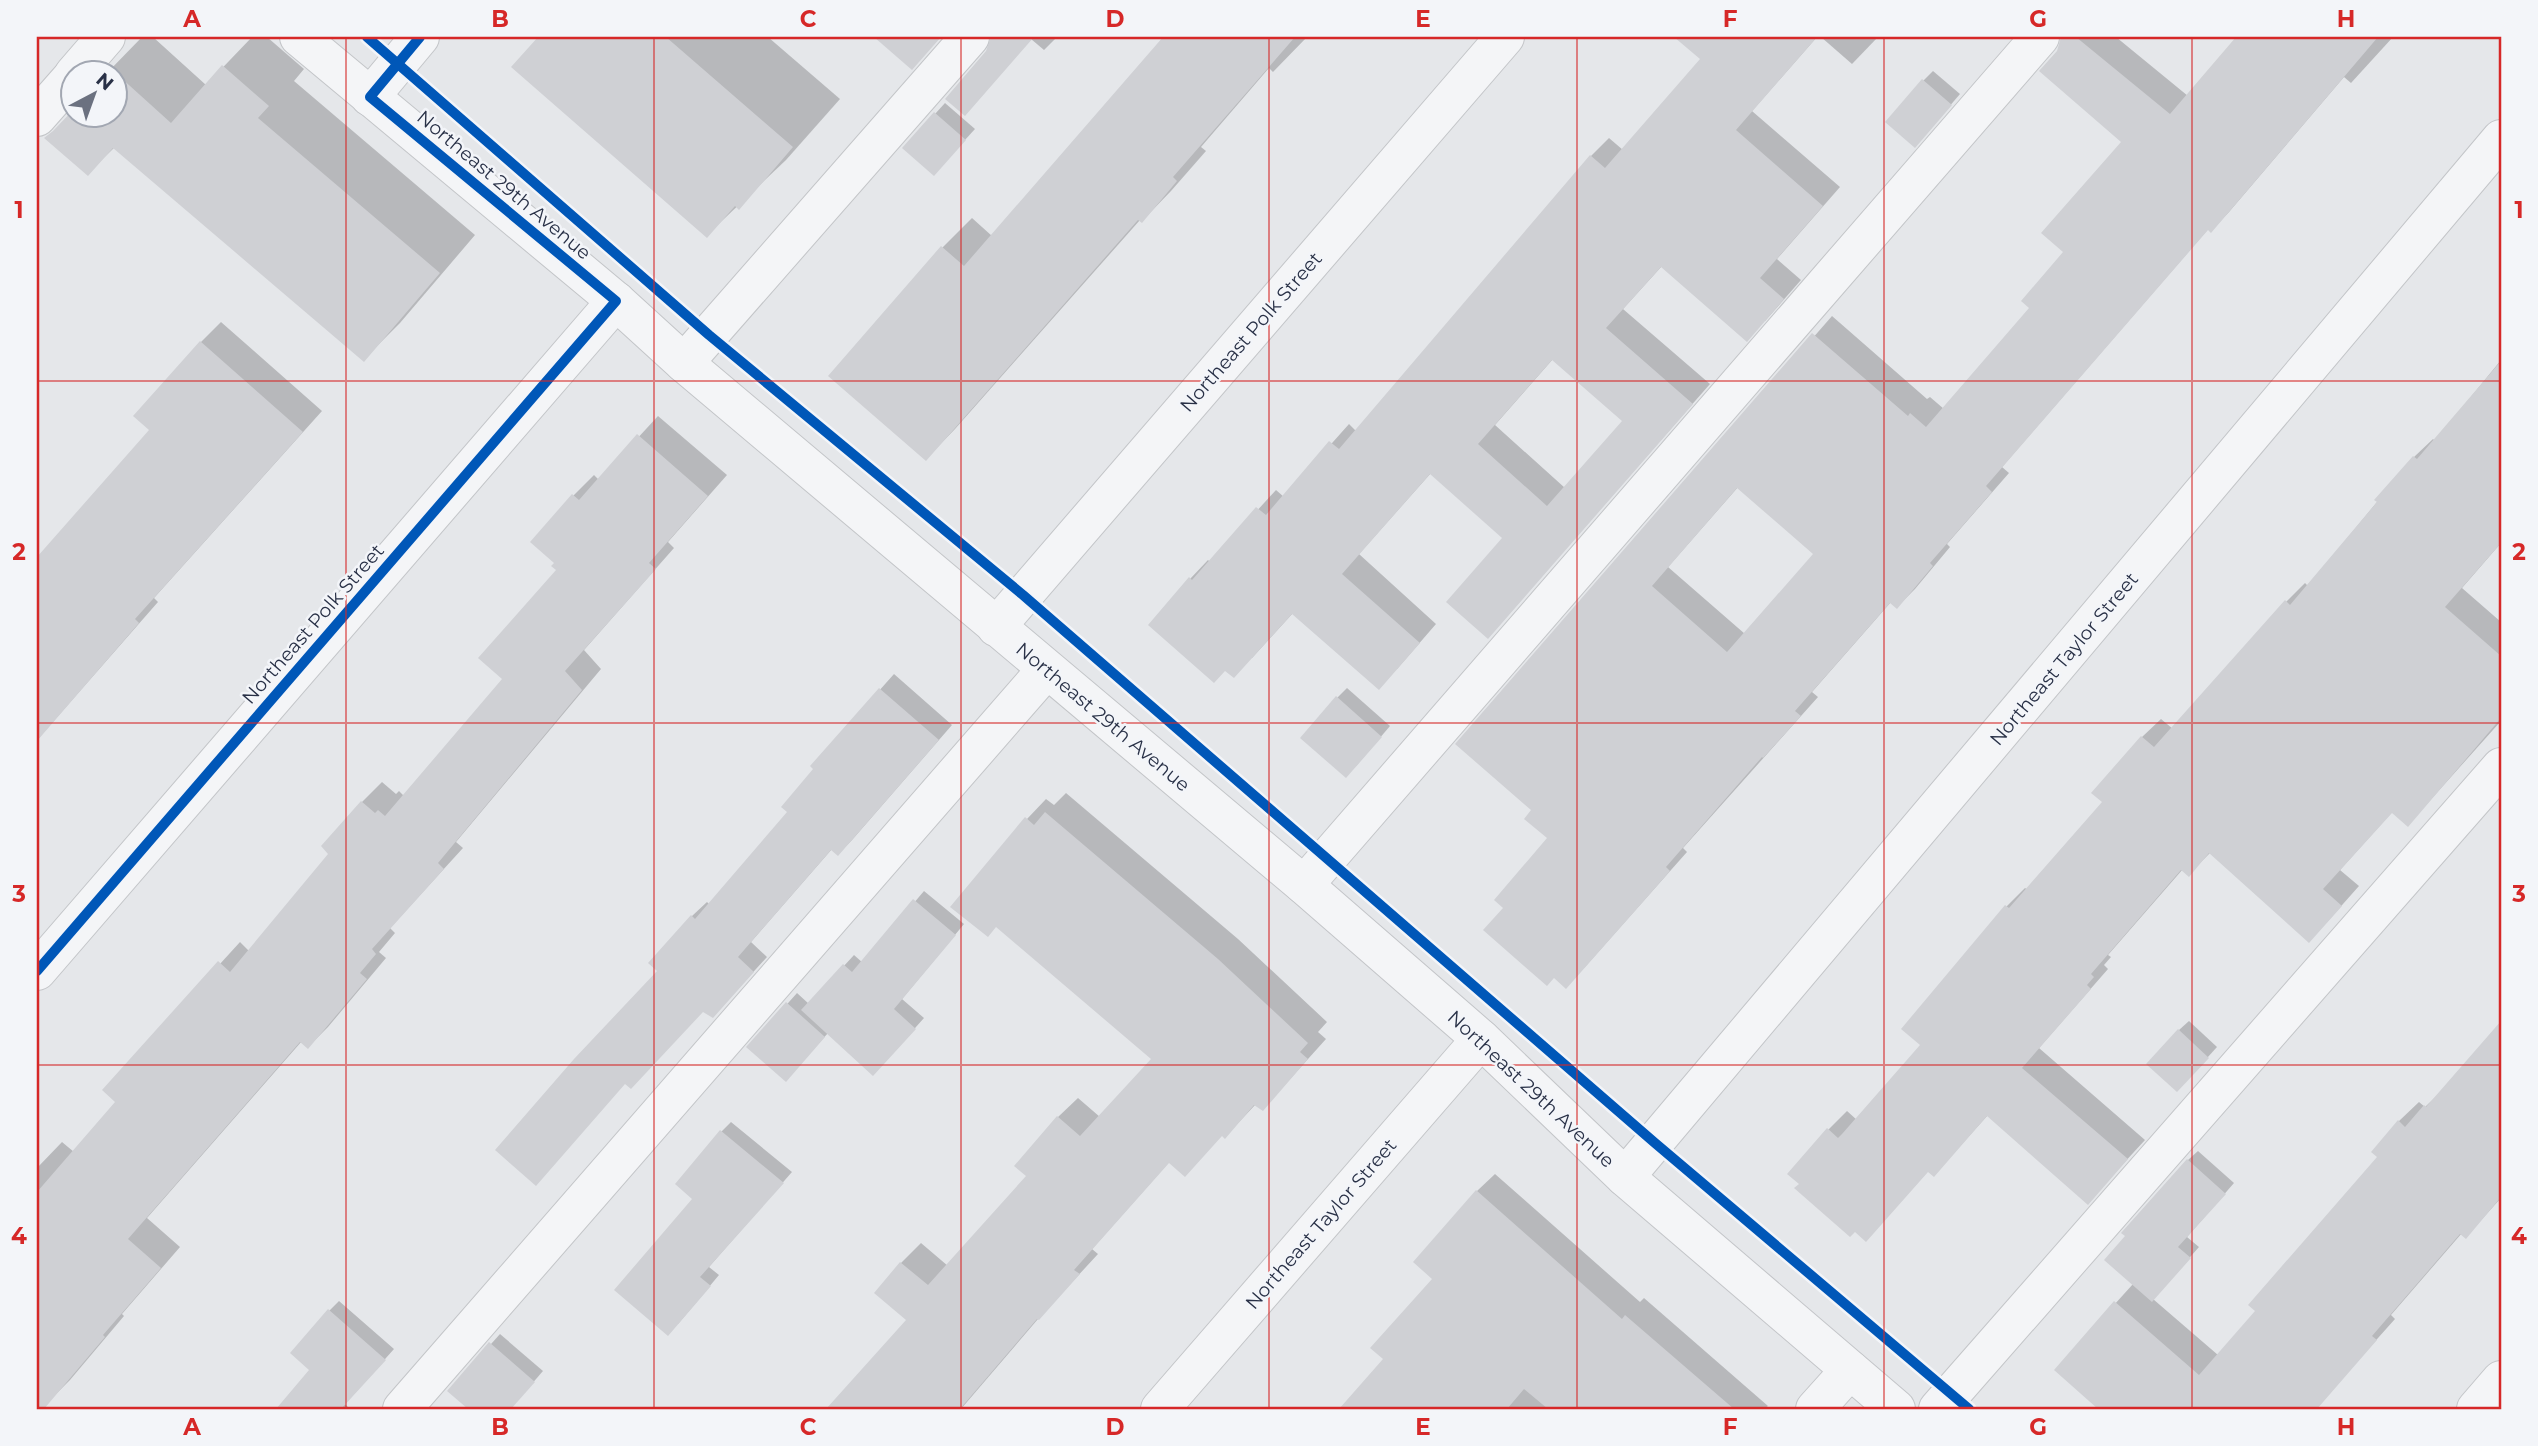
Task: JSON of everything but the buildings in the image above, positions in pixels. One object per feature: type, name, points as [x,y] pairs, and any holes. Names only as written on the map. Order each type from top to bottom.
[{"type":"street","points":[[86,60],[106,37]]},
{"type":"street","name":"Northeast 29th Avenue","points":[[299,37],[616,301],[684,363],[1304,885],[1482,1040],[1625,1177],[1896,1409]]},
{"type":"street","points":[[370,97],[420,37]]},
{"type":"street","points":[[684,363],[970,37]]},
{"type":"street","name":"Northeast Polk Street","points":[[996,627],[1505,37]]},
{"type":"street","points":[[1304,885],[2040,37]]},
{"type":"street","points":[[37,117],[60,90]]},
{"type":"street","name":"Northeast Taylor Street","points":[[1625,1177],[2501,139]]},
{"type":"street","name":"Northeast Polk Street","points":[[37,971],[616,301]]},
{"type":"street","points":[[401,1409],[1046,670]]},
{"type":"street","points":[[1938,1409],[2501,768]]},
{"type":"street","name":"Northeast Taylor Street","points":[[1160,1409],[1482,1040]]},
{"type":"street","points":[[1815,1409],[1850,1370]]},
{"type":"street","points":[[2476,1409],[2501,1380]]},
{"type":"cycle path","points":[[367,37],[709,335],[1023,595],[1655,1143],[1969,1409]]},
{"type":"cycle path","points":[[37,971],[616,301],[370,97],[420,37]]}]
